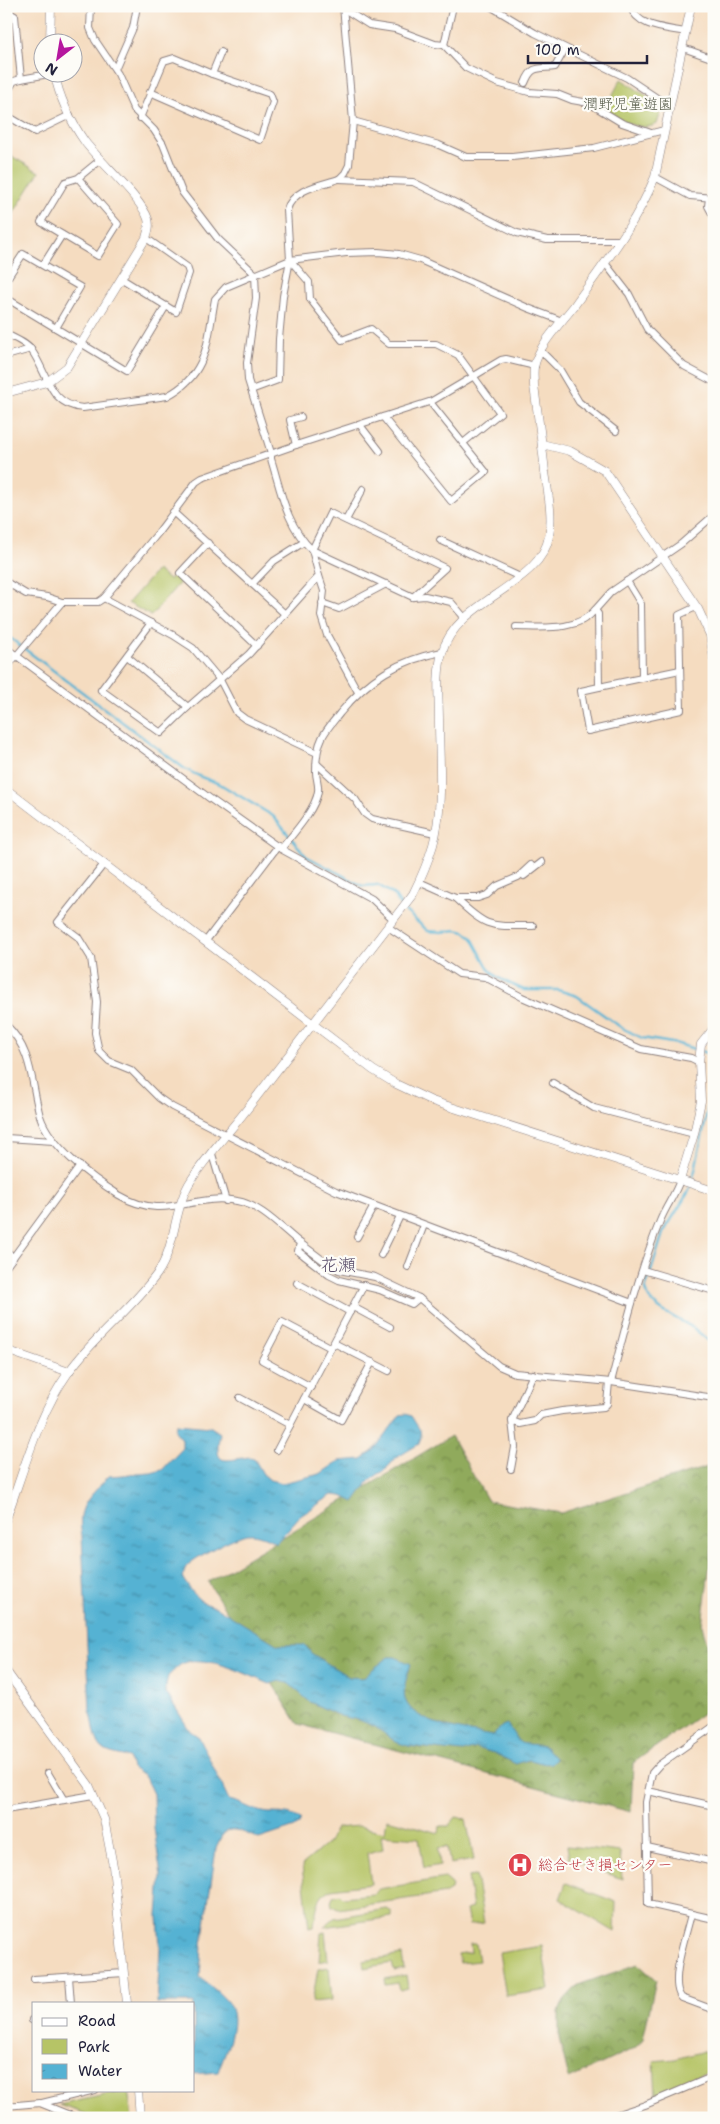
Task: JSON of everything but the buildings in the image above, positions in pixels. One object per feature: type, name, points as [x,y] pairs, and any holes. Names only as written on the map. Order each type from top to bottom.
[{"type":"street","points":[[50,32],[51,6]]},
{"type":"street","points":[[90,6],[90,28],[95,40],[115,69],[128,100],[140,118],[154,130],[163,144],[182,192],[218,239],[255,274],[256,298],[247,363],[248,380],[271,453],[283,504],[304,542],[312,550],[413,597],[425,596],[451,602],[464,618]]},
{"type":"street","points":[[115,69],[133,28],[137,6]]},
{"type":"street","points":[[444,45],[453,6]]},
{"type":"street","points":[[490,6],[534,34],[627,78],[669,106]]},
{"type":"street","points":[[630,6],[638,19],[645,23],[686,32]]},
{"type":"street","points":[[6,1519],[42,1423],[69,1372],[87,1348],[142,1294],[158,1272],[174,1236],[180,1205],[193,1176],[227,1136],[402,908],[419,882],[433,844],[435,833],[440,781],[438,676],[442,652],[464,618],[520,577],[535,563],[545,548],[549,537],[550,508],[534,386],[535,366],[541,352],[639,212],[655,176],[691,6]]},
{"type":"street","points":[[343,8],[369,25],[395,29],[435,44],[444,45],[466,68],[497,82],[529,92],[557,94],[589,104],[622,123],[651,133]]},
{"type":"street","points":[[251,390],[278,380],[278,340],[283,296],[290,260],[287,210],[289,202],[295,196],[339,178],[346,173],[349,165],[353,121],[343,8]]},
{"type":"street","points":[[6,11],[14,16],[21,79]]},
{"type":"street","points":[[683,48],[714,59]]},
{"type":"street","points":[[524,83],[532,70],[555,67],[565,49]]},
{"type":"street","points":[[212,74],[221,52]]},
{"type":"street","points":[[140,118],[150,92],[164,61],[174,58],[212,74],[270,94],[273,102],[260,140],[150,92]]},
{"type":"street","points":[[6,94],[14,81],[32,77]]},
{"type":"street","points":[[6,393],[47,382],[67,368],[146,238],[149,228],[145,212],[84,141],[56,82]]},
{"type":"street","points":[[6,115],[35,132],[70,115]]},
{"type":"street","points":[[353,121],[438,145],[466,157],[512,157],[594,148],[664,130]]},
{"type":"street","points":[[78,178],[118,224],[98,256],[40,222],[65,182],[78,178],[100,160]]},
{"type":"street","points":[[655,176],[690,196],[711,198],[708,206],[714,217]]},
{"type":"street","points":[[339,178],[413,182],[509,229],[547,240],[620,240]]},
{"type":"street","points":[[43,266],[62,235]]},
{"type":"street","points":[[122,278],[176,312],[189,273],[187,267],[146,238]]},
{"type":"street","points":[[6,334],[31,349],[47,382],[61,402],[70,407],[83,408],[168,396],[180,390],[198,371],[215,300],[226,287],[290,260],[346,253],[399,254],[420,260],[562,321]]},
{"type":"street","points":[[6,280],[23,254],[80,287],[56,328]]},
{"type":"street","points":[[290,260],[309,282],[310,299],[342,340],[371,329],[389,344],[436,344],[458,355],[472,377],[500,413],[463,443]]},
{"type":"street","points":[[605,263],[629,294],[647,329],[684,366],[714,382]]},
{"type":"street","points":[[6,298],[128,371],[166,306]]},
{"type":"street","points":[[6,356],[31,349]]},
{"type":"street","points":[[541,352],[560,370],[579,402],[616,430]]},
{"type":"street","points":[[6,582],[26,594],[47,596],[62,602],[98,602],[104,598],[158,533],[196,482],[202,478],[271,453],[430,402],[506,359],[535,366]]},
{"type":"street","points":[[383,417],[451,501],[486,472],[430,402]]},
{"type":"street","points":[[296,445],[290,420],[301,417]]},
{"type":"street","points":[[360,424],[380,451]]},
{"type":"street","points":[[542,444],[570,451],[605,471],[664,556],[696,607],[710,634],[714,659]]},
{"type":"street","points":[[346,520],[363,489]]},
{"type":"street","points":[[174,512],[285,614]]},
{"type":"street","points":[[358,692],[327,635],[321,616],[324,591],[312,550],[330,512],[445,568],[413,597]]},
{"type":"street","points":[[516,627],[553,627],[577,623],[589,617],[611,592],[664,556],[714,515]]},
{"type":"street","points":[[440,540],[520,577]]},
{"type":"street","points":[[252,584],[274,560],[304,542]]},
{"type":"street","points":[[208,543],[180,573],[256,646]]},
{"type":"street","points":[[152,623],[101,690],[161,734],[256,646],[319,576]]},
{"type":"street","points":[[627,581],[641,604],[642,677]]},
{"type":"street","points":[[322,603],[339,609],[386,584]]},
{"type":"street","points":[[104,598],[152,623],[193,648],[220,680],[237,713],[260,727],[317,753]]},
{"type":"street","points":[[6,668],[62,602]]},
{"type":"street","points":[[680,670],[581,692],[588,731],[681,710],[680,670],[678,615],[696,607]]},
{"type":"street","points":[[595,610],[598,614],[599,687]]},
{"type":"street","points":[[6,648],[18,653],[212,800],[280,848],[372,899],[393,919]]},
{"type":"street","points":[[205,942],[300,825],[315,799],[318,791],[317,753],[322,737],[328,728],[358,692],[392,668],[442,652]]},
{"type":"street","points":[[127,656],[188,707]]},
{"type":"street","points":[[317,764],[351,795],[365,814],[372,819],[435,833]]},
{"type":"street","points":[[6,790],[373,1070],[414,1093],[714,1191]]},
{"type":"street","points":[[419,882],[455,898],[466,899],[487,895],[497,886],[525,876],[542,862]]},
{"type":"street","points":[[104,864],[58,922],[78,937],[91,958],[97,1002],[95,1033],[100,1051],[109,1061],[131,1070],[159,1098],[172,1107],[336,1191],[632,1303]]},
{"type":"street","points":[[518,877],[531,865]]},
{"type":"street","points":[[455,898],[474,916],[493,926],[533,926]]},
{"type":"street","points":[[388,926],[459,974],[485,977],[522,997],[641,1049],[691,1058],[699,1062]]},
{"type":"street","points":[[6,1025],[14,1032],[28,1060],[40,1116],[54,1141],[80,1166],[118,1194],[135,1203],[153,1208],[210,1200],[226,1200],[237,1201],[258,1210],[324,1261],[339,1270],[375,1277],[419,1298],[499,1366],[515,1373],[610,1382],[714,1398]]},
{"type":"street","points":[[512,1421],[520,1424],[535,1421],[541,1415],[568,1409],[604,1407],[607,1404],[610,1382],[632,1303],[660,1219],[682,1181],[701,1101],[699,1062],[701,1044],[714,1028]]},
{"type":"street","points":[[553,1084],[594,1108],[694,1134]]},
{"type":"street","points":[[6,1138],[54,1141]]},
{"type":"street","points":[[212,1154],[226,1200]]},
{"type":"street","points":[[6,1267],[80,1166]]},
{"type":"street","points":[[357,1237],[374,1206]]},
{"type":"street","points":[[381,1255],[400,1216]]},
{"type":"street","points":[[408,1267],[424,1225]]},
{"type":"street","points":[[300,1243],[298,1251],[329,1275],[339,1280],[364,1285],[412,1304],[419,1298]]},
{"type":"street","points":[[6,1250],[13,1258]]},
{"type":"street","points":[[643,1270],[714,1291]]},
{"type":"street","points":[[297,1283],[390,1327]]},
{"type":"street","points":[[277,1450],[364,1285]]},
{"type":"street","points":[[311,1387],[262,1360],[282,1322],[389,1371]]},
{"type":"street","points":[[6,1350],[69,1372]]},
{"type":"street","points":[[304,1399],[341,1420],[372,1362]]},
{"type":"street","points":[[511,1469],[515,1447],[512,1421],[533,1374]]},
{"type":"street","points":[[240,1398],[290,1425]]},
{"type":"street","points":[[6,1671],[70,1756],[93,1795],[104,1820],[109,1844],[128,2002]]},
{"type":"street","points":[[714,1726],[659,1765],[652,1773],[646,1802],[648,1904],[714,1920]]},
{"type":"street","points":[[48,1772],[64,1800]]},
{"type":"street","points":[[648,1791],[714,1806]]},
{"type":"street","points":[[6,1810],[93,1795]]},
{"type":"street","points":[[647,1847],[714,1862]]},
{"type":"street","points":[[691,1914],[677,1974],[676,1987],[678,1994],[682,1998],[714,2010]]},
{"type":"street","points":[[34,1979],[124,1973]]},
{"type":"street","points":[[69,1977],[71,2002]]},
{"type":"street","points":[[606,2118],[645,2105],[714,2076]]},
{"type":"street","points":[[6,2106],[40,2104],[86,2092]]},
{"type":"street","points":[[138,2092],[140,2118]]},
{"type":"street","points":[[40,2104],[77,2118]]},
{"type":"green space","name":"潤野児童遊園","points":[[621,79],[662,106],[657,124],[644,127],[637,126],[604,111]]},
{"type":"green space","points":[[6,153],[39,172],[8,222],[6,220]]},
{"type":"green space","points":[[157,570],[169,580],[175,573],[182,580],[151,616],[128,603]]},
{"type":"green space","points":[[451,1436],[488,1501],[561,1513],[714,1465],[714,1531],[702,1625],[714,1669],[714,1705],[633,1763],[631,1812],[298,1724],[208,1582]]},
{"type":"green space","points":[[456,1817],[466,1819],[474,1860],[450,1864],[447,1847],[438,1848],[440,1865],[424,1868],[419,1838],[381,1835],[383,1849],[367,1853],[371,1884],[331,1889],[326,1892],[318,1905],[314,1927],[309,1928],[302,1865],[329,1842],[336,1828],[358,1826],[385,1832],[387,1819],[439,1833],[440,1826],[449,1826]]},
{"type":"green space","points":[[567,1846],[620,1852],[622,1879],[569,1859]]},
{"type":"green space","points":[[476,1876],[484,1923],[469,1925],[466,1910],[473,1908],[468,1877]]},
{"type":"green space","points":[[445,1878],[452,1884],[451,1890],[446,1893],[338,1909],[332,1906],[333,1896],[340,1894],[343,1897],[373,1894],[379,1889]]},
{"type":"green space","points":[[566,1883],[616,1902],[615,1932],[560,1899]]},
{"type":"green space","points":[[387,1909],[392,1912],[392,1917],[324,1927],[334,1918]]},
{"type":"green space","points":[[325,1932],[328,1960],[319,1962],[321,1933]]},
{"type":"green space","points":[[470,1944],[476,1944],[479,1961],[460,1963],[458,1954],[471,1952]]},
{"type":"green space","points":[[542,1946],[549,1990],[506,1996],[499,1953]]},
{"type":"green space","points":[[402,1955],[404,1969],[394,1971],[392,1963],[364,1968],[363,1961]]},
{"type":"green space","points":[[638,1964],[656,1980],[643,2039],[635,2048],[569,2079],[559,2038],[559,2012],[564,2000],[578,1985]]},
{"type":"green space","points":[[329,1967],[332,2000],[312,2002],[318,1969]]},
{"type":"green space","points":[[406,1975],[408,1988],[400,1990],[398,1983],[386,1985],[385,1979]]},
{"type":"green space","points":[[704,2051],[714,2069],[656,2096],[654,2061],[675,2059]]},
{"type":"green space","points":[[119,2092],[128,2092],[132,2118],[99,2118],[59,2105]]},
{"type":"water","points":[[406,1414],[411,1416],[420,1430],[419,1444],[396,1458],[386,1469],[370,1480],[354,1502],[342,1496],[332,1495],[299,1517],[276,1543],[255,1534],[247,1534],[233,1539],[190,1563],[185,1568],[183,1579],[196,1597],[205,1603],[216,1607],[278,1645],[305,1645],[311,1653],[349,1677],[363,1678],[388,1657],[395,1657],[411,1664],[404,1695],[410,1708],[419,1715],[443,1726],[493,1736],[502,1726],[507,1724],[521,1743],[544,1746],[556,1759],[546,1764],[528,1760],[516,1764],[494,1753],[475,1748],[463,1752],[408,1746],[396,1742],[374,1726],[359,1720],[340,1716],[310,1702],[288,1683],[279,1681],[270,1684],[228,1667],[205,1661],[184,1663],[178,1667],[168,1676],[165,1691],[190,1731],[199,1737],[229,1800],[259,1811],[290,1815],[301,1820],[298,1826],[259,1839],[238,1831],[228,1831],[223,1834],[216,1849],[202,1944],[200,1977],[221,1995],[230,2006],[233,2024],[218,2072],[195,2074],[195,2002],[157,2002],[160,1949],[158,1916],[161,1876],[154,1828],[153,1794],[145,1777],[132,1768],[129,1758],[108,1752],[102,1748],[97,1738],[90,1711],[81,1525],[83,1509],[86,1502],[109,1476],[151,1473],[162,1470],[182,1449],[182,1439],[175,1431],[176,1424],[211,1427],[220,1433],[218,1452],[220,1457],[227,1460],[250,1457],[255,1460],[263,1474],[270,1480],[282,1483],[320,1474],[339,1461],[362,1459],[373,1451],[400,1415]]},
{"type":"waterway","points":[[6,635],[185,769],[220,784],[273,816],[306,856],[363,886],[378,885],[394,895],[401,906]]},
{"type":"waterway","points":[[404,910],[428,931],[456,930],[465,932],[472,938],[489,969],[497,977],[513,985],[524,990],[558,990],[577,996],[622,1028],[642,1038],[678,1044],[714,1055]]},
{"type":"waterway","points":[[708,1052],[709,1103],[695,1170],[689,1191],[663,1233],[645,1290],[648,1297],[659,1308],[693,1328],[714,1345]]},
{"type":"place","name":"総合せき損センター","points":[[520,1865]]},
{"type":"district","name":"花瀬","points":[[338,1265]]}]
